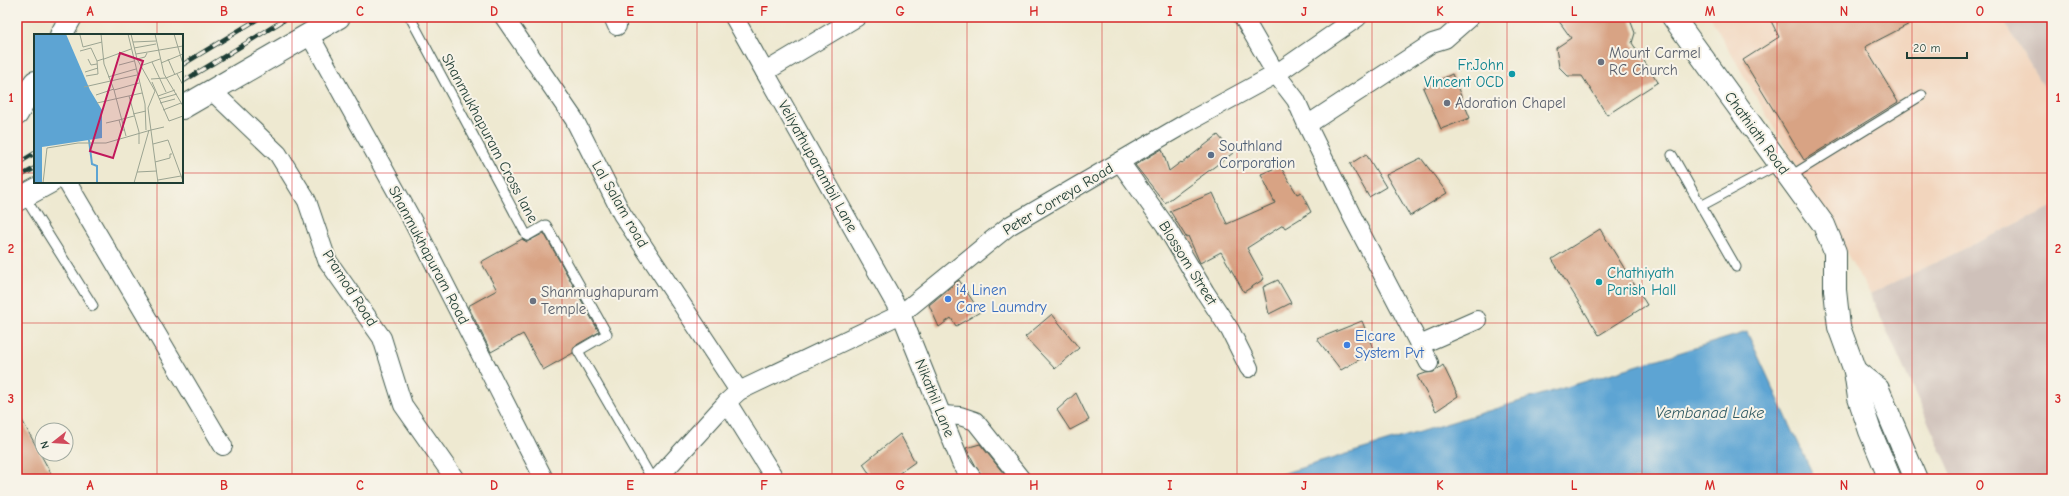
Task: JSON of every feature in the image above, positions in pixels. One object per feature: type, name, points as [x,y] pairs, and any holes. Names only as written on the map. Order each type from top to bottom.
[{"type":"main road","points":[[62,34],[71,17]]},
{"type":"main road","points":[[183,107],[339,17]]},
{"type":"main road","name":"Chathiath Road","points":[[1674,17],[1824,224],[1834,252],[1835,290],[1839,327],[1855,371]]},
{"type":"main road","points":[[17,114],[34,84]]},
{"type":"main road","points":[[20,198],[48,183]]},
{"type":"main road","points":[[1855,371],[1859,398],[1890,479]]},
{"type":"main road","points":[[1855,371],[1878,389],[1916,479]]},
{"type":"street","name":"Lal Salam road","points":[[504,17],[574,119],[622,214],[733,396],[775,479]]},
{"type":"street","name":"Veliyathuparambil Lane","points":[[734,17],[901,314]]},
{"type":"street","points":[[765,72],[857,17]]},
{"type":"street","points":[[1243,17],[1276,74],[1296,100],[1352,218],[1429,363]]},
{"type":"street","name":"Peter Correya Road","points":[[657,479],[733,396],[901,314],[1009,226],[1276,74],[1358,17]]},
{"type":"street","points":[[1307,125],[1432,43],[1445,39],[1470,17]]},
{"type":"street","name":"Shanmukhapuram Road","points":[[309,34],[410,216],[544,479]]},
{"type":"street","name":"Pramod Road","points":[[212,91],[278,154],[307,201],[327,260],[382,338],[403,405],[455,479]]},
{"type":"street","name":"Blossom Street","points":[[1120,162],[1164,225],[1230,330],[1249,368]]},
{"type":"street","points":[[67,183],[223,446]]},
{"type":"street","name":"Nikathil Lane","points":[[901,314],[961,463],[973,479]]},
{"type":"street","points":[[1420,346],[1477,320]]},
{"type":"street","points":[[942,415],[960,416],[975,421],[1021,479]]},
{"type":"lane","name":"Shanmukhapuram Cross lane","points":[[410,17],[527,236],[546,225],[607,334],[578,350],[652,479]]},
{"type":"lane","points":[[1701,206],[1784,170],[1922,95]]},
{"type":"lane","points":[[1672,155],[1736,267]]},
{"type":"lane","points":[[20,198],[93,306]]},
{"type":"shaded area","points":[[1710,17],[2002,17],[2052,102],[2052,207],[1870,294]]},
{"type":"shaded area","points":[[2002,17],[2052,17],[2052,102]]},
{"type":"shaded area","points":[[2052,207],[2052,479],[1954,479],[1870,294]]},
{"type":"water","name":"Vembanad Lake","points":[[1747,332],[1815,479],[1265,479]]},
{"type":"building","name":"Mount Carmel RC Church","points":[[1556,17],[1629,17],[1635,33],[1632,43],[1658,82],[1607,115],[1582,76],[1568,76],[1559,67],[1556,48],[1571,38]]},
{"type":"building","points":[[1769,17],[1923,17],[1865,47],[1898,102],[1804,160],[1743,60],[1779,37]]},
{"type":"building","name":"Adoration Chapel","points":[[1452,74],[1470,118],[1441,129],[1423,88]]},
{"type":"building","points":[[1218,135],[1233,153],[1165,203],[1135,165],[1162,149],[1169,171],[1181,162],[1182,163]]},
{"type":"building","points":[[1366,154],[1386,187],[1369,197],[1350,164]]},
{"type":"building","points":[[1421,158],[1447,193],[1410,216],[1386,175]]},
{"type":"building","points":[[1280,166],[1297,194],[1301,192],[1311,212],[1285,228],[1283,225],[1247,248],[1264,279],[1244,292],[1221,252],[1200,263],[1188,236],[1186,237],[1170,211],[1213,193],[1227,224],[1275,203],[1261,174]]},
{"type":"building","name":"Chathiyath Parish Hall","points":[[1600,229],[1647,305],[1599,335],[1552,259]]},
{"type":"building","name":"Shanmughapuram Temple","points":[[544,233],[599,332],[575,346],[573,353],[543,370],[523,334],[491,352],[468,306],[497,290],[481,262],[522,239],[527,242]]},
{"type":"building","name":"i4 Linen Care Laumdry","points":[[959,280],[980,312],[956,326],[951,318],[939,327],[929,305]]},
{"type":"building","points":[[1278,280],[1291,303],[1269,314],[1263,287]]},
{"type":"building","points":[[1052,314],[1079,348],[1055,369],[1025,337]]},
{"type":"building","name":"Elcare System Pvt","points":[[1362,321],[1374,351],[1341,370],[1317,339]]},
{"type":"building","points":[[1443,365],[1458,396],[1436,411],[1417,376],[1434,372]]},
{"type":"building","points":[[1076,393],[1089,420],[1070,430],[1057,410]]},
{"type":"building","points":[[17,411],[34,442],[34,462],[45,462],[54,479],[17,479]]},
{"type":"building","points":[[900,434],[915,462],[891,479],[873,479],[863,464]]},
{"type":"building","points":[[980,444],[1008,479],[983,479],[966,448]]},
{"type":"railway","points":[[183,64],[261,17]]},
{"type":"railway","points":[[183,81],[289,17]]},
{"type":"railway","points":[[17,164],[34,154]]},
{"type":"railway","points":[[17,178],[34,169]]},
{"type":"place","name":"Mount Carmel RC Church","points":[[1601,62]]},
{"type":"place","name":"Fr.John Vincent OCD","points":[[1512,74]]},
{"type":"place","name":"Adoration Chapel","points":[[1447,103]]},
{"type":"place","name":"Southland Corporation","points":[[1211,155]]},
{"type":"place","name":"Chathiyath Parish Hall","points":[[1599,282]]},
{"type":"place","name":"i4 Linen Care Laumdry","points":[[948,299]]},
{"type":"place","name":"Shanmughapuram Temple","points":[[533,301]]},
{"type":"place","name":"Elcare System Pvt","points":[[1347,345]]}]
